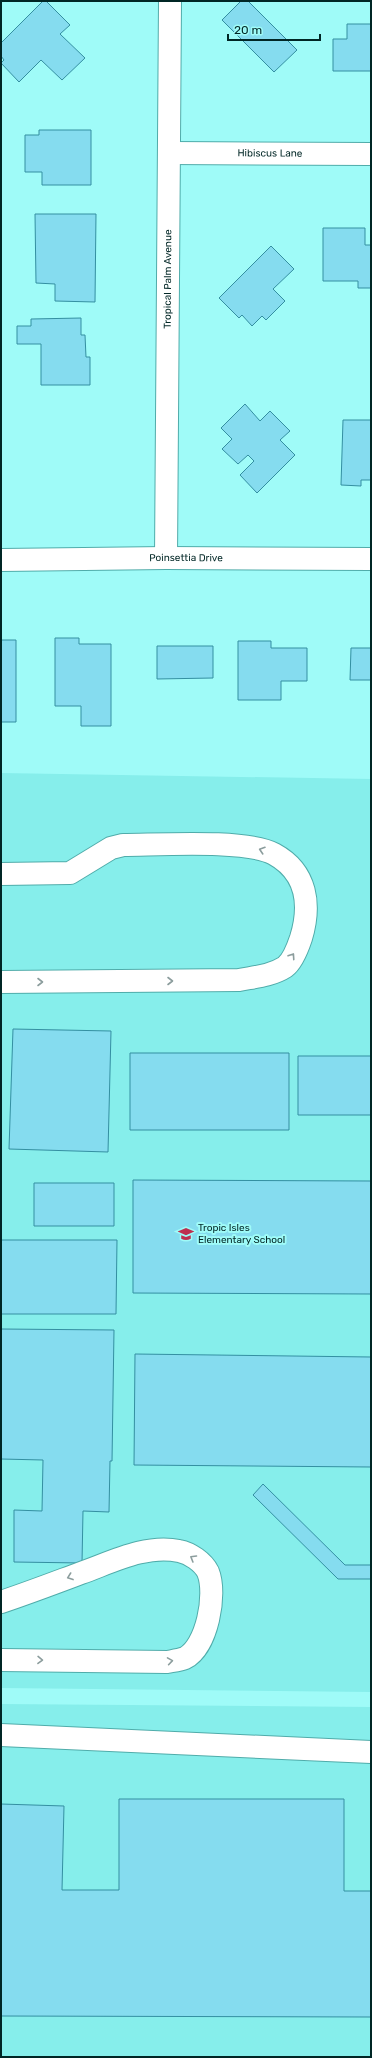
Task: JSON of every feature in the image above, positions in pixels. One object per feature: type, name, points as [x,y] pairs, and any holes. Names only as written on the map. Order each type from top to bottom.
[{"type":"street","name":"Tropical Palm Avenue","points":[[166,558],[170,1]]},
{"type":"street","name":"Hibiscus Lane","points":[[170,153],[371,154]]},
{"type":"street","name":"Poinsettia Drive","points":[[1,560],[166,558],[371,559]]},
{"type":"street","points":[[1,874],[70,873],[111,848],[123,845],[205,844],[257,848],[273,853],[291,866],[301,883],[306,901],[306,921],[298,948],[286,966],[270,974],[239,980],[1,982]]},
{"type":"street","points":[[1,1602],[134,1554],[162,1549],[181,1551],[197,1559],[208,1572],[211,1608],[198,1646],[185,1658],[167,1662],[1,1660]]},
{"type":"street","points":[[1,1735],[371,1752]]},
{"type":"shaded area","name":"Tropic Isles Elementary School","points":[[1,773],[371,779],[371,1692],[1,1688]]},
{"type":"shaded area","points":[[1,1704],[371,1707],[371,2057],[1,2057]]},
{"type":"building","points":[[43,1],[46,1],[70,25],[60,34],[85,58],[62,80],[41,60],[19,82],[1,63],[4,60],[1,56],[1,43]]},
{"type":"building","points":[[241,1],[248,1],[297,50],[274,72],[222,20]]},
{"type":"building","points":[[347,24],[371,24],[371,71],[333,71],[333,39],[347,39]]},
{"type":"building","points":[[39,130],[91,130],[91,185],[42,185],[42,172],[25,172],[25,135],[39,135]]},
{"type":"building","points":[[35,214],[96,214],[95,302],[55,301],[55,284],[36,283]]},
{"type":"building","points":[[323,228],[365,228],[365,245],[371,245],[371,288],[358,288],[358,281],[323,281]]},
{"type":"building","points":[[271,246],[294,269],[273,289],[285,301],[266,320],[262,316],[252,326],[242,315],[239,318],[219,298]]},
{"type":"building","points":[[81,318],[81,335],[85,335],[86,357],[90,357],[90,385],[41,385],[41,344],[17,344],[17,326],[31,326],[31,319]]},
{"type":"building","points":[[245,404],[260,421],[270,411],[290,431],[280,440],[295,455],[257,493],[240,475],[254,461],[248,455],[238,464],[222,449],[232,439],[221,428]]},
{"type":"building","points":[[343,420],[371,420],[371,480],[361,480],[361,486],[341,485]]},
{"type":"building","points":[[55,638],[79,638],[79,644],[111,644],[111,726],[81,726],[81,706],[55,706]]},
{"type":"building","points":[[1,640],[16,640],[16,722],[1,722]]},
{"type":"building","points":[[238,641],[271,641],[271,648],[307,648],[307,681],[281,681],[281,700],[238,700]]},
{"type":"building","points":[[157,646],[213,646],[213,678],[157,679]]},
{"type":"building","points":[[351,648],[371,648],[371,680],[350,680]]},
{"type":"building","points":[[13,1029],[111,1031],[108,1152],[9,1149]]},
{"type":"building","points":[[130,1053],[289,1053],[289,1130],[130,1130]]},
{"type":"building","points":[[298,1056],[371,1056],[371,1115],[298,1115]]},
{"type":"building","points":[[133,1180],[371,1181],[371,1294],[133,1293]]},
{"type":"building","points":[[34,1183],[114,1183],[114,1226],[34,1226]]},
{"type":"building","points":[[1,1240],[117,1240],[116,1314],[1,1314]]},
{"type":"building","points":[[1,1329],[114,1330],[112,1461],[110,1461],[109,1512],[83,1511],[82,1563],[14,1562],[14,1510],[42,1511],[43,1460],[1,1459]]},
{"type":"building","points":[[135,1354],[371,1357],[371,1467],[134,1465]]},
{"type":"building","points":[[263,1484],[345,1565],[371,1565],[371,1579],[338,1579],[253,1495]]},
{"type":"building","points":[[119,1799],[344,1799],[344,1891],[371,1891],[371,2017],[1,2016],[1,1804],[64,1806],[62,1890],[119,1890]]},
{"type":"place","name":"Tropic Isles Elementary School","points":[[186,1234]]}]
